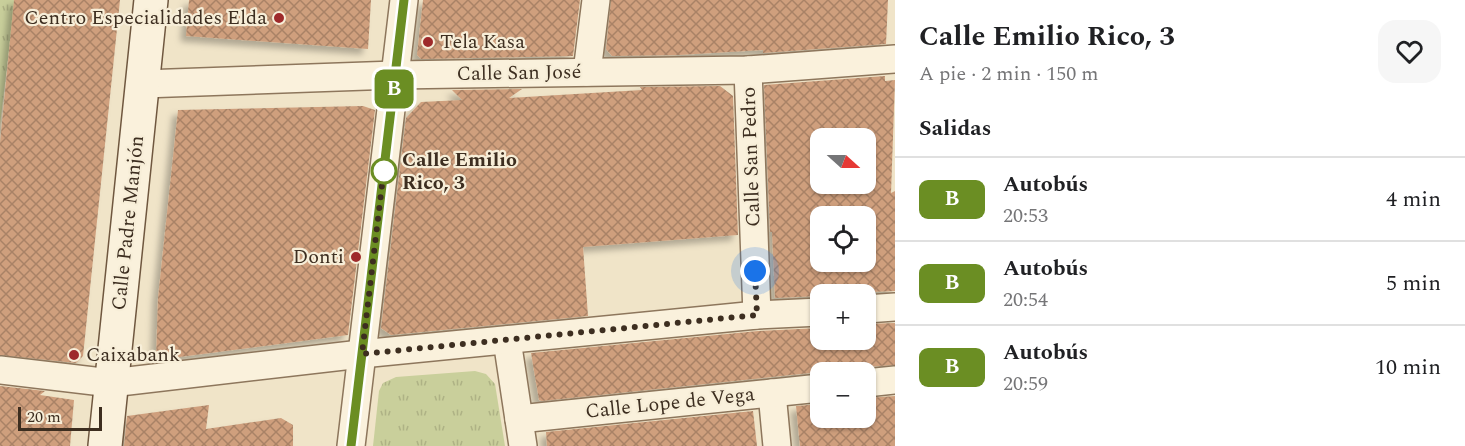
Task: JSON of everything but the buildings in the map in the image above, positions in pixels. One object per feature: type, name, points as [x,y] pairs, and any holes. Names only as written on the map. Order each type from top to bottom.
[{"type":"street","name":"Calle Padre Manjón","points":[[105,446],[151,0]]},
{"type":"street","points":[[351,446],[405,0]]},
{"type":"street","points":[[587,72],[596,0]]},
{"type":"street","name":"Calle San José","points":[[143,84],[395,75],[748,70],[895,59]]},
{"type":"street","name":"Calle San Pedro","points":[[748,70],[757,315]]},
{"type":"street","points":[[876,309],[895,308]]},
{"type":"street","points":[[0,370],[111,383],[362,354],[757,315],[810,312]]},
{"type":"street","points":[[507,340],[523,446]]},
{"type":"street","points":[[876,382],[895,380]]},
{"type":"street","name":"Calle Lope de Vega","points":[[519,419],[810,389]]},
{"type":"street","points":[[772,393],[777,446]]},
{"type":"green space","points":[[0,0],[15,0],[0,125]]},
{"type":"green space","points":[[475,371],[486,374],[495,384],[505,446],[373,446],[379,391],[383,383],[396,377]]},
{"type":"bus line","name":"B","points":[[351,446],[404,0]]},
{"type":"place","name":"Centro Especialidades Elda","points":[[279,18]]},
{"type":"place","name":"Tela Kasa","points":[[428,42]]},
{"type":"place","name":"Calle Emilio Rico, 3","points":[[384,171]]},
{"type":"place","name":"Donti","points":[[356,257]]},
{"type":"place","name":"Caixabank","points":[[74,355]]},
{"type":"route","points":[[384,171],[384,168],[362,354],[757,315],[755,271]]}]
